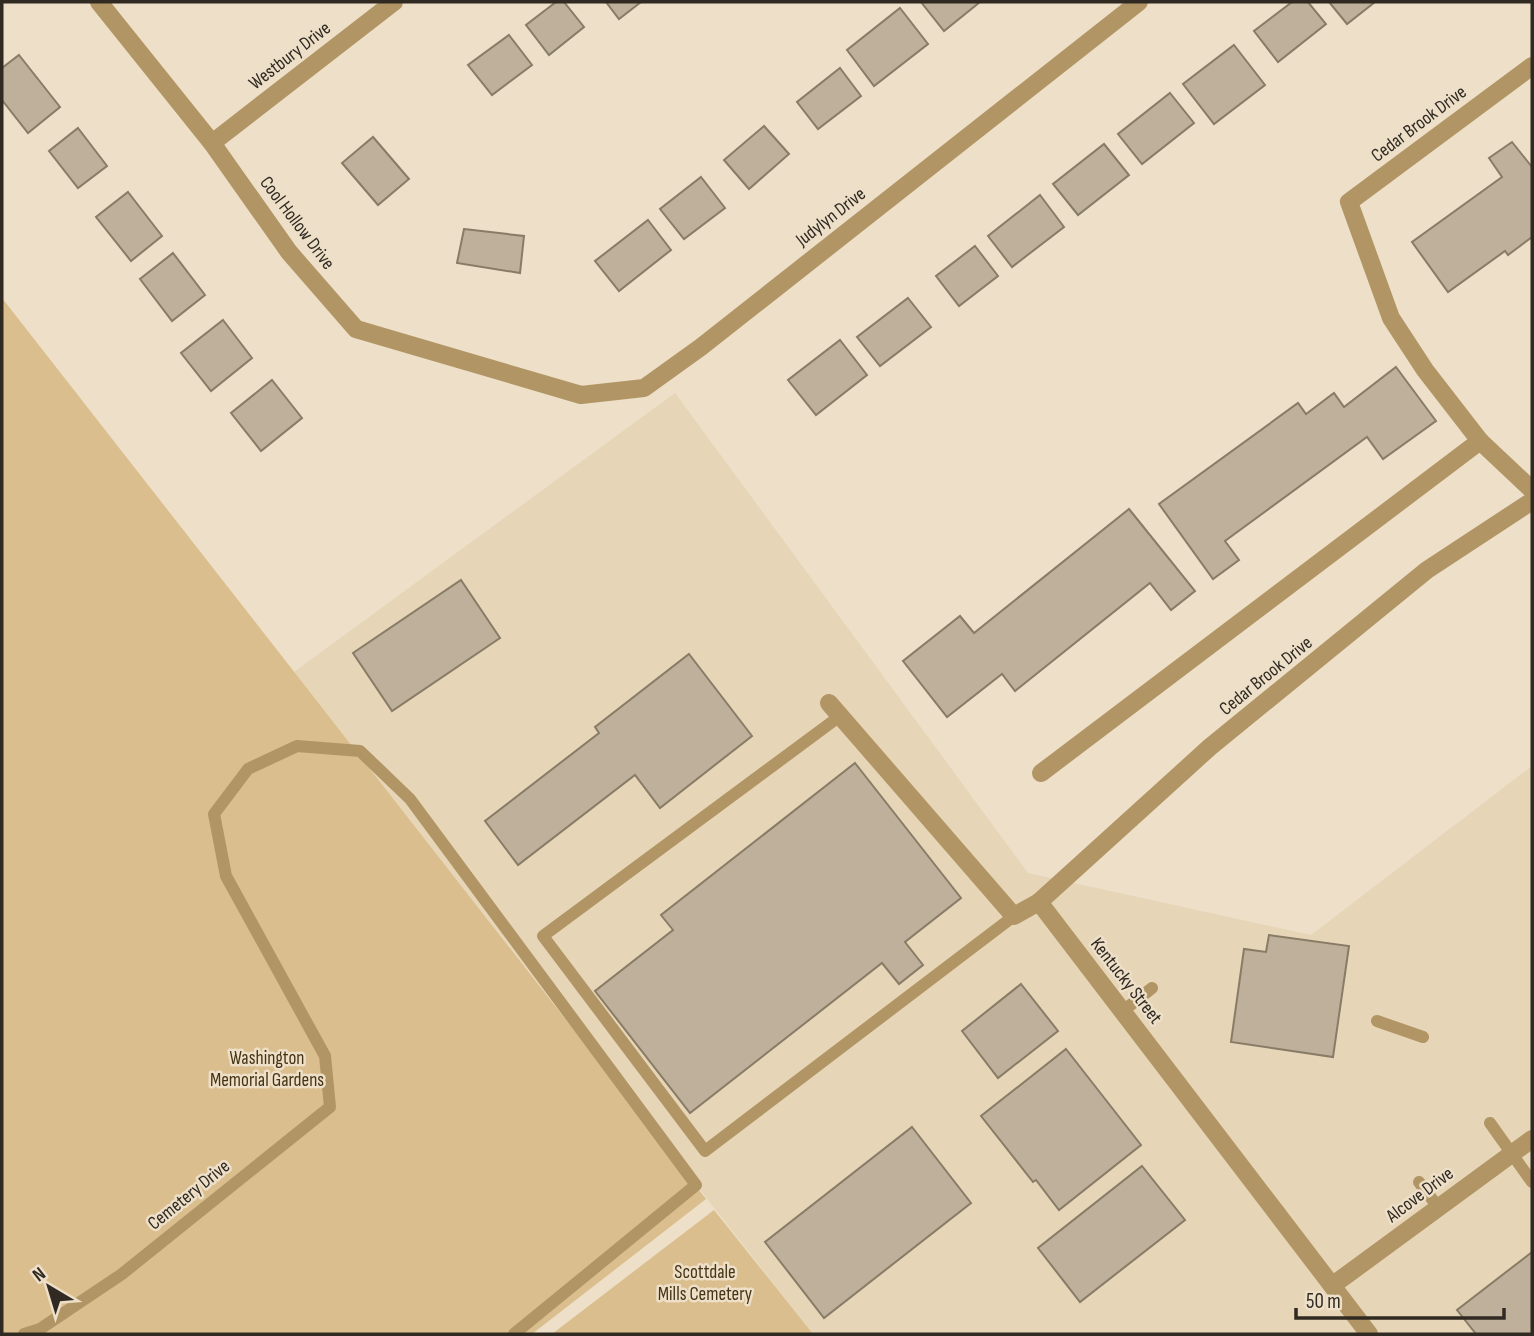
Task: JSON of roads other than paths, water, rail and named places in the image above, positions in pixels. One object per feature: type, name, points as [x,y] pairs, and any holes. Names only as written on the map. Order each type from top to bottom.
[{"type":"street","name":"Cool Hollow Drive","points":[[99,2],[212,143],[289,252],[356,329],[524,379]]},
{"type":"street","name":"Westbury Drive","points":[[212,143],[394,2]]},
{"type":"street","name":"Judylyn Drive","points":[[524,379],[581,395],[643,388],[701,346],[1139,2]]},
{"type":"street","name":"Cedar Brook Drive","points":[[1532,66],[1349,202],[1391,318],[1425,370],[1480,441],[1532,490]]},
{"type":"street","points":[[1041,773],[1480,441]]},
{"type":"street","name":"Cedar Brook Drive","points":[[1039,902],[1210,747],[1427,570],[1532,501]]},
{"type":"street","points":[[835,709],[1014,916],[1039,902]]},
{"type":"street","name":"Kentucky Street","points":[[1039,902],[1369,1334]]},
{"type":"street","name":"Alcove Drive","points":[[1333,1285],[1438,1207],[1521,1160],[1532,1139]]},
{"type":"lane","points":[[835,709],[543,936],[705,1151],[1014,916]]},
{"type":"lane","name":"Cemetery Drive","points":[[24,1334],[40,1329],[122,1274],[330,1107],[324,1056],[226,876],[214,814],[248,769],[297,746],[360,751],[410,799],[696,1185],[514,1334]]},
{"type":"lane","points":[[1123,1011],[1152,988]]},
{"type":"lane","points":[[1377,1021],[1423,1037]]},
{"type":"lane","points":[[1490,1123],[1521,1160],[1532,1182]]},
{"type":"lane","points":[[1419,1182],[1438,1207]]},
{"type":"park label","name":"Washington Memorial Gardens","points":[[267,1069]]},
{"type":"park label","name":"Scottdale Mills Cemetery","points":[[705,1283]]}]
